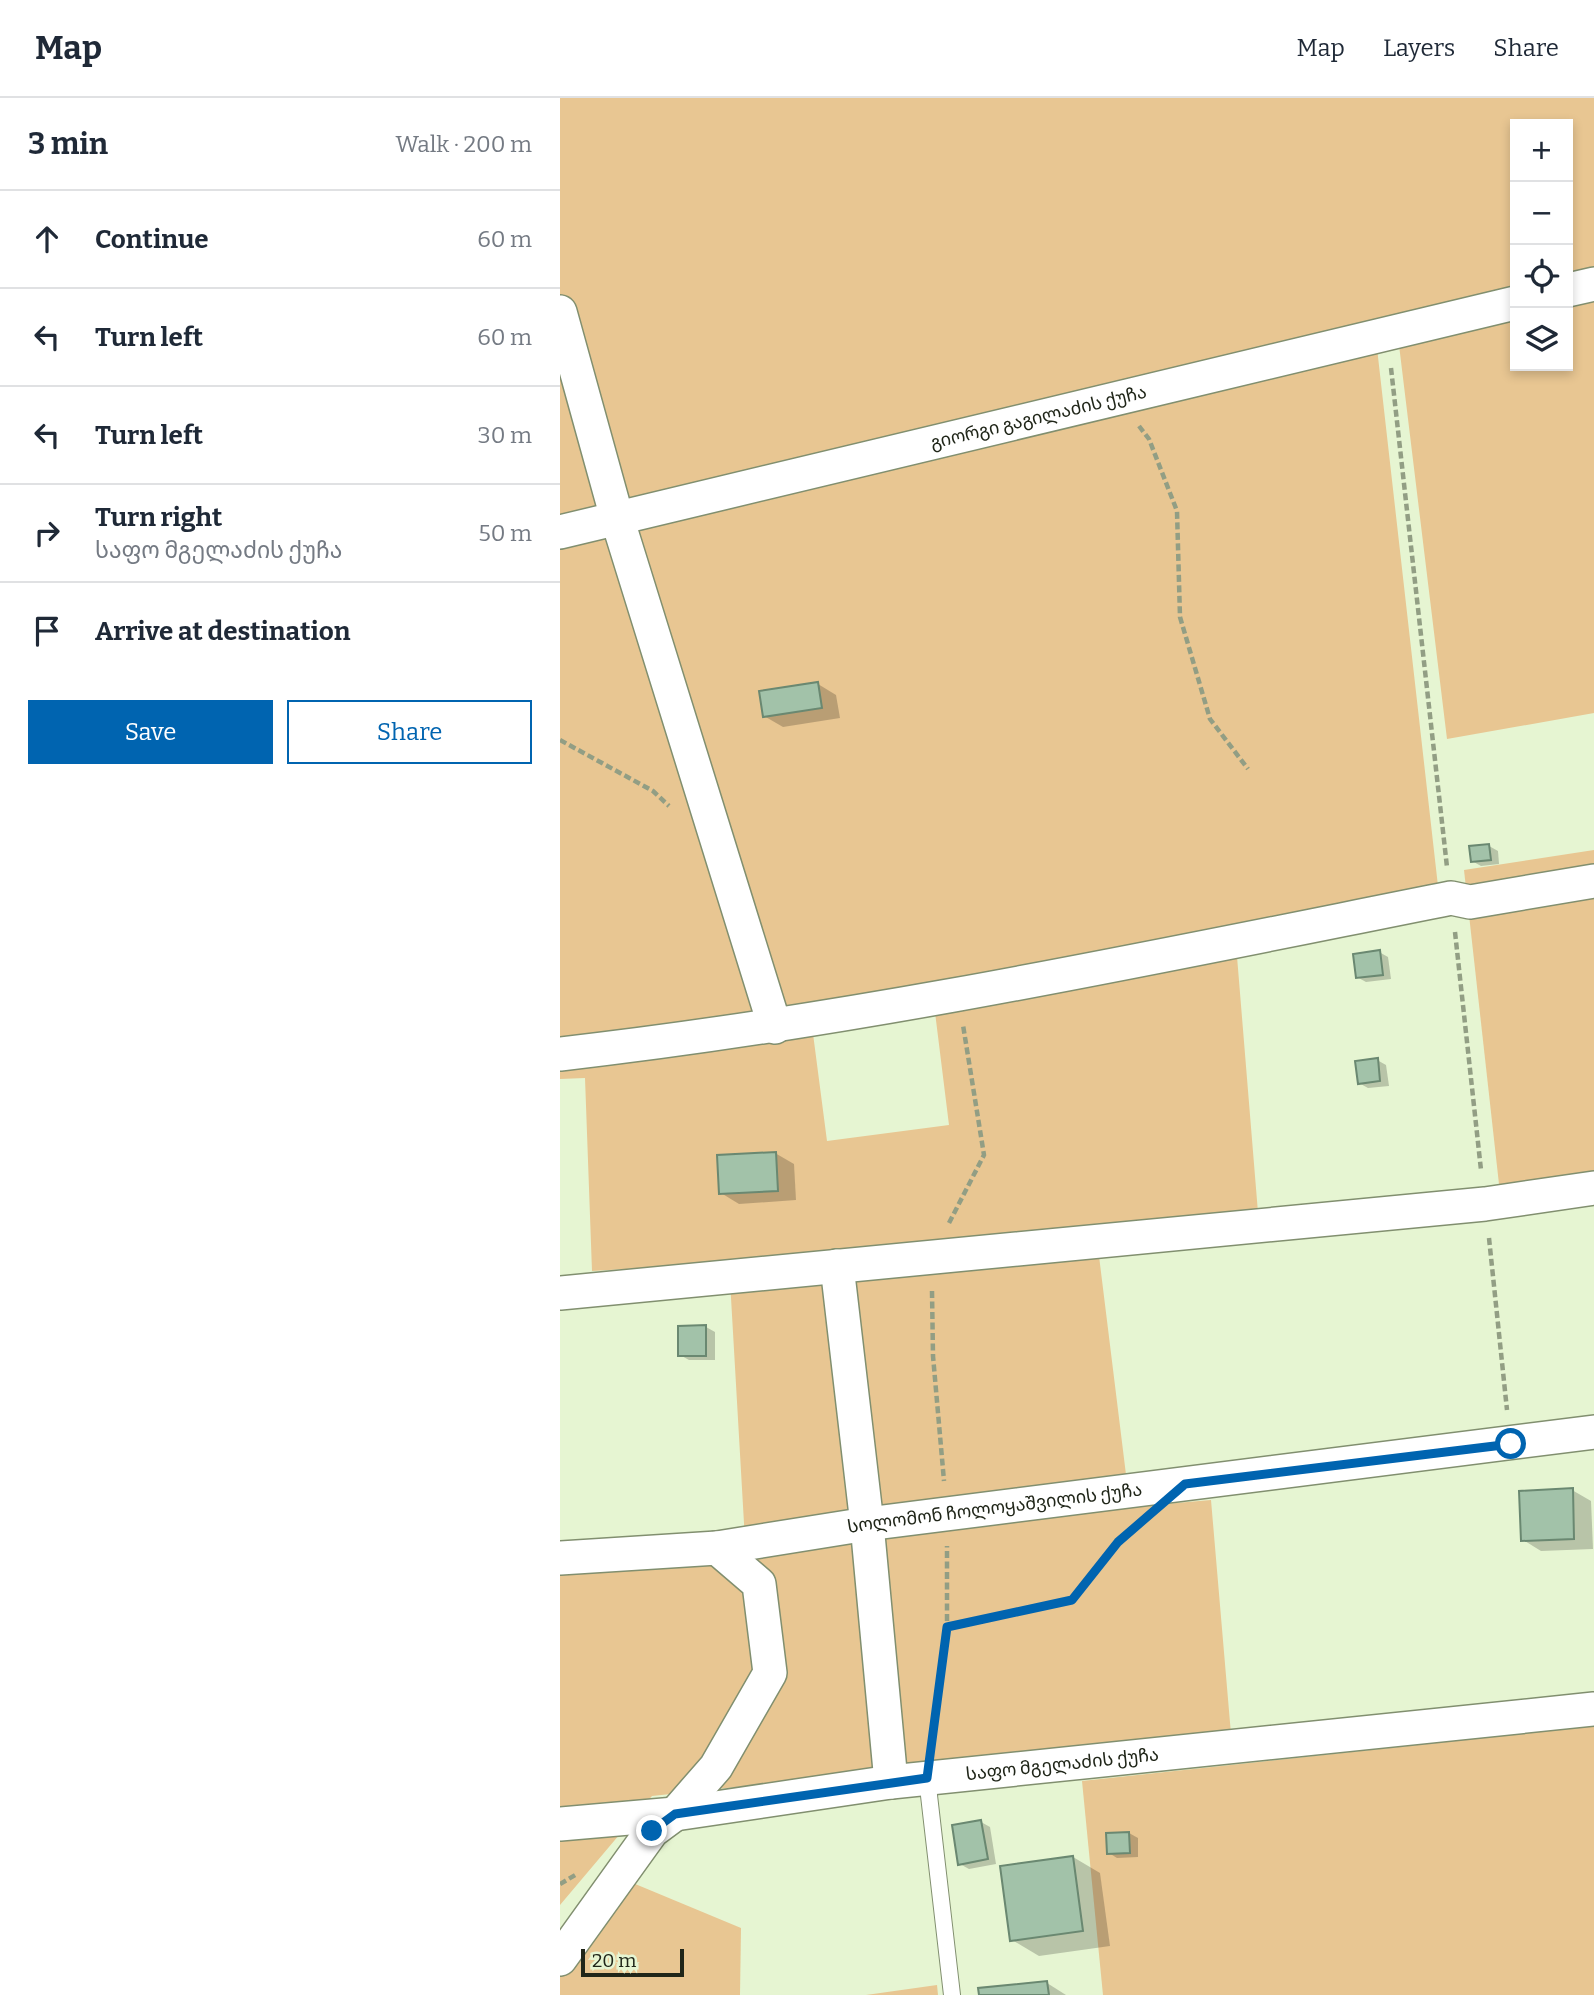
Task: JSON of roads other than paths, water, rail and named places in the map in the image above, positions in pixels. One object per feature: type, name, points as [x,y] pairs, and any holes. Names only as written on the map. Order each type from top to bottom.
[{"type":"street","points":[[1573,289],[1594,284]]},
{"type":"street","name":"გიორგი გაგილაძის ქუჩა","points":[[560,532],[1510,304]]},
{"type":"street","points":[[560,312],[617,518],[775,1027]]},
{"type":"street","points":[[560,1054],[775,1027],[1451,898],[1470,902],[1594,881]]},
{"type":"street","points":[[560,1293],[1485,1204],[1594,1188]]},
{"type":"street","points":[[838,1266],[867,1524],[891,1782]]},
{"type":"street","name":"სოლომონ ჩოლოყაშვილის ქუჩა","points":[[560,1558],[716,1548],[867,1524],[1594,1432]]},
{"type":"street","points":[[560,1959],[652,1831],[675,1814],[716,1767],[770,1673],[759,1584],[716,1548]]},
{"type":"street","name":"საფო მგელაძის ქუჩა","points":[[560,1824],[675,1814],[891,1782],[1594,1709]]},
{"type":"lane","points":[[927,1778],[952,1995]]}]
